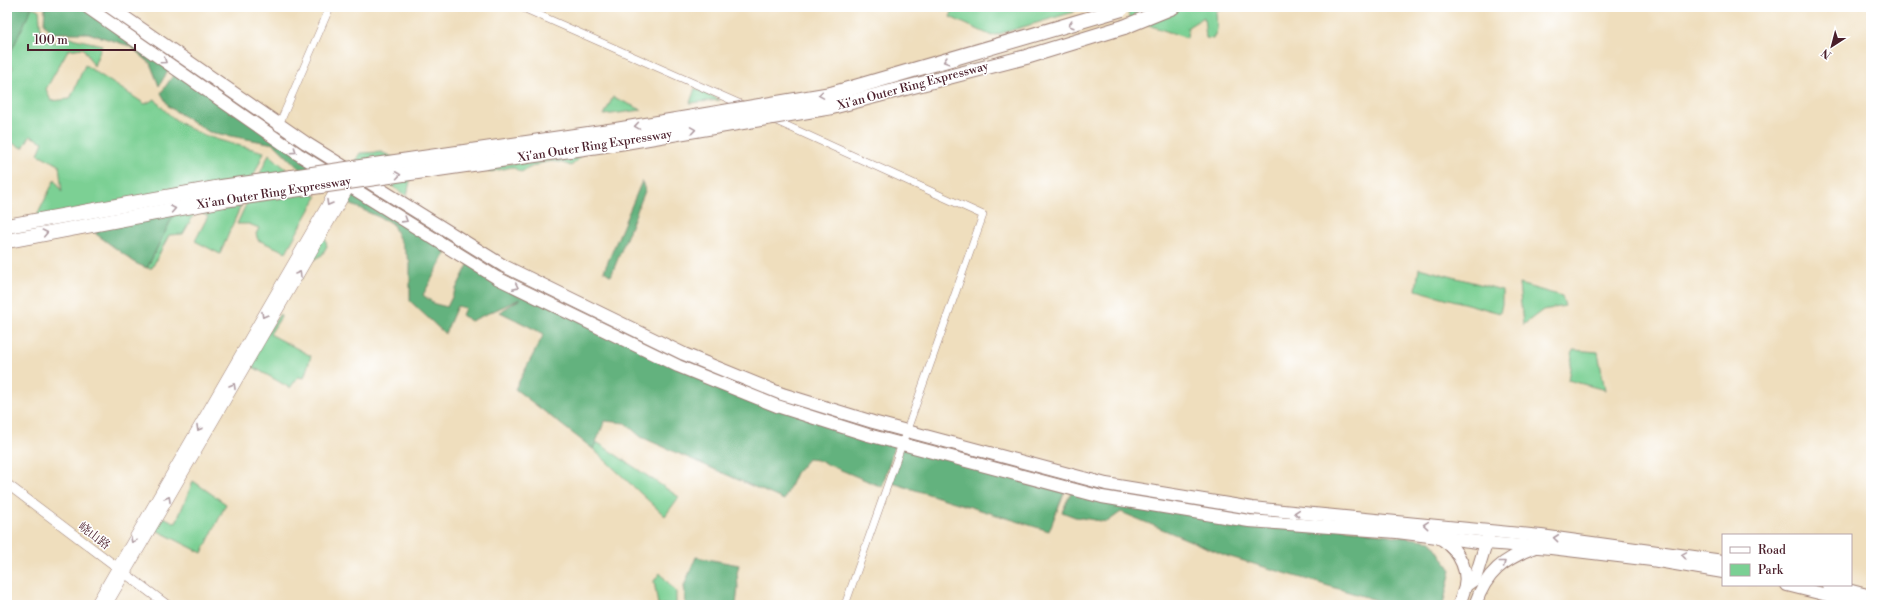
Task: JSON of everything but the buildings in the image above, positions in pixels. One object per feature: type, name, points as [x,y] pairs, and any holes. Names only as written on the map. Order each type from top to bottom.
[{"type":"highway","name":"Xi'an Outer Ring Expressway","points":[[7,241],[224,200],[619,143],[832,107],[1026,57],[1124,27],[1173,7]]},
{"type":"highway","name":"Xi'an Outer Ring Expressway","points":[[7,226],[221,187],[616,130],[831,94],[1124,8]]},
{"type":"main road","points":[[87,7],[272,136],[497,278],[678,366],[777,406],[903,444],[1102,497],[1249,521],[1435,536],[1488,537],[1602,543],[1722,561]]},
{"type":"main road","points":[[112,8],[279,124],[352,172],[504,266],[684,354],[782,394],[906,431],[1106,484],[1252,508],[1488,537],[1536,547],[1652,560],[1722,572]]},
{"type":"main road","points":[[96,605],[121,571],[352,172]]},
{"type":"main road","points":[[1435,536],[1444,541],[1458,556],[1464,572],[1465,586],[1459,605]]},
{"type":"main road","points":[[1479,592],[1475,579],[1488,537]]},
{"type":"main road","points":[[1475,605],[1479,592],[1488,577],[1502,563],[1536,547]]},
{"type":"main road","points":[[106,605],[121,571]]},
{"type":"main road","points":[[1465,586],[1475,579]]},
{"type":"main road","points":[[1791,586],[1867,605]]},
{"type":"main road","points":[[1832,586],[1871,596]]},
{"type":"street","points":[[272,136],[279,124],[330,7]]},
{"type":"street","points":[[522,7],[983,215],[845,605]]},
{"type":"street","points":[[105,20],[112,8]]},
{"type":"street","name":"峣山路","points":[[7,484],[167,605]]},
{"type":"green space","points":[[7,7],[32,7],[7,60]]},
{"type":"green space","points":[[32,7],[39,10],[41,33],[54,43],[67,37],[102,45],[94,66],[83,48],[68,50],[46,89],[51,101],[70,99],[85,65],[145,104],[155,99],[177,121],[190,129],[219,140],[264,152],[220,254],[195,241],[208,216],[196,211],[183,234],[169,235],[152,268],[147,268],[174,214],[100,227],[96,233],[84,227],[25,240],[55,179],[62,192],[59,165],[38,154],[43,142],[30,136],[23,148],[12,143],[7,151],[7,78],[13,67],[7,62],[7,60]]},
{"type":"green space","points":[[45,7],[91,7],[172,64],[159,86],[150,63],[130,46],[88,33],[52,33],[44,24]]},
{"type":"green space","points":[[954,7],[1077,7],[1074,12],[992,36],[950,17]]},
{"type":"green space","points":[[1126,7],[1236,7],[1233,9],[1216,10],[1217,30],[1213,39],[1206,38],[1204,17],[1188,27],[1187,38],[1130,19]]},
{"type":"green space","points":[[178,68],[317,166],[322,191],[274,144],[209,132],[169,107],[161,93]]},
{"type":"green space","points":[[695,88],[720,100],[690,103]]},
{"type":"green space","points":[[613,97],[642,110],[604,115]]},
{"type":"green space","points":[[381,152],[413,166],[407,196],[355,162],[360,153]]},
{"type":"green space","points":[[581,152],[578,160],[571,166],[564,163],[545,162],[521,172],[512,167],[490,172],[484,171],[484,168]]},
{"type":"green space","points":[[269,154],[317,197],[286,252],[258,240],[256,234],[259,228],[249,224],[237,224]]},
{"type":"green space","points":[[642,181],[645,191],[611,276],[604,271]]},
{"type":"green space","points":[[359,193],[448,249],[423,295],[435,304],[447,307],[470,261],[677,364],[895,444],[882,487],[817,460],[808,459],[796,473],[784,500],[641,437],[625,423],[605,421],[593,449],[515,389],[544,334],[500,312],[520,299],[471,321],[462,315],[465,308],[457,306],[445,334],[410,301],[410,262],[392,223],[334,197]]},
{"type":"green space","points":[[174,214],[147,268],[137,264],[96,234],[100,227]]},
{"type":"green space","points":[[316,228],[325,237],[327,246],[322,255],[309,262],[302,279],[292,274]]},
{"type":"green space","points":[[1419,268],[1502,290],[1502,304],[1500,313],[1416,290]]},
{"type":"green space","points":[[1519,284],[1562,296],[1565,306],[1543,310],[1523,325]]},
{"type":"green space","points":[[280,314],[281,317],[270,334],[311,356],[304,378],[298,377],[290,388],[246,363]]},
{"type":"green space","points":[[1573,350],[1598,352],[1605,390],[1568,380]]},
{"type":"green space","points":[[595,441],[679,497],[665,516],[593,449]]},
{"type":"green space","points":[[902,445],[1066,488],[1049,531],[889,482]]},
{"type":"green space","points":[[193,481],[226,504],[202,553],[156,530],[163,517],[176,523]]},
{"type":"green space","points":[[1072,490],[1431,541],[1451,570],[1443,605],[1393,605],[1227,556],[1121,512],[1107,522],[1075,517],[1062,512]]},
{"type":"green space","points":[[696,557],[739,565],[737,573],[738,588],[736,605],[686,605],[684,586]]},
{"type":"green space","points":[[660,573],[676,592],[676,605],[658,605],[654,581]]}]
